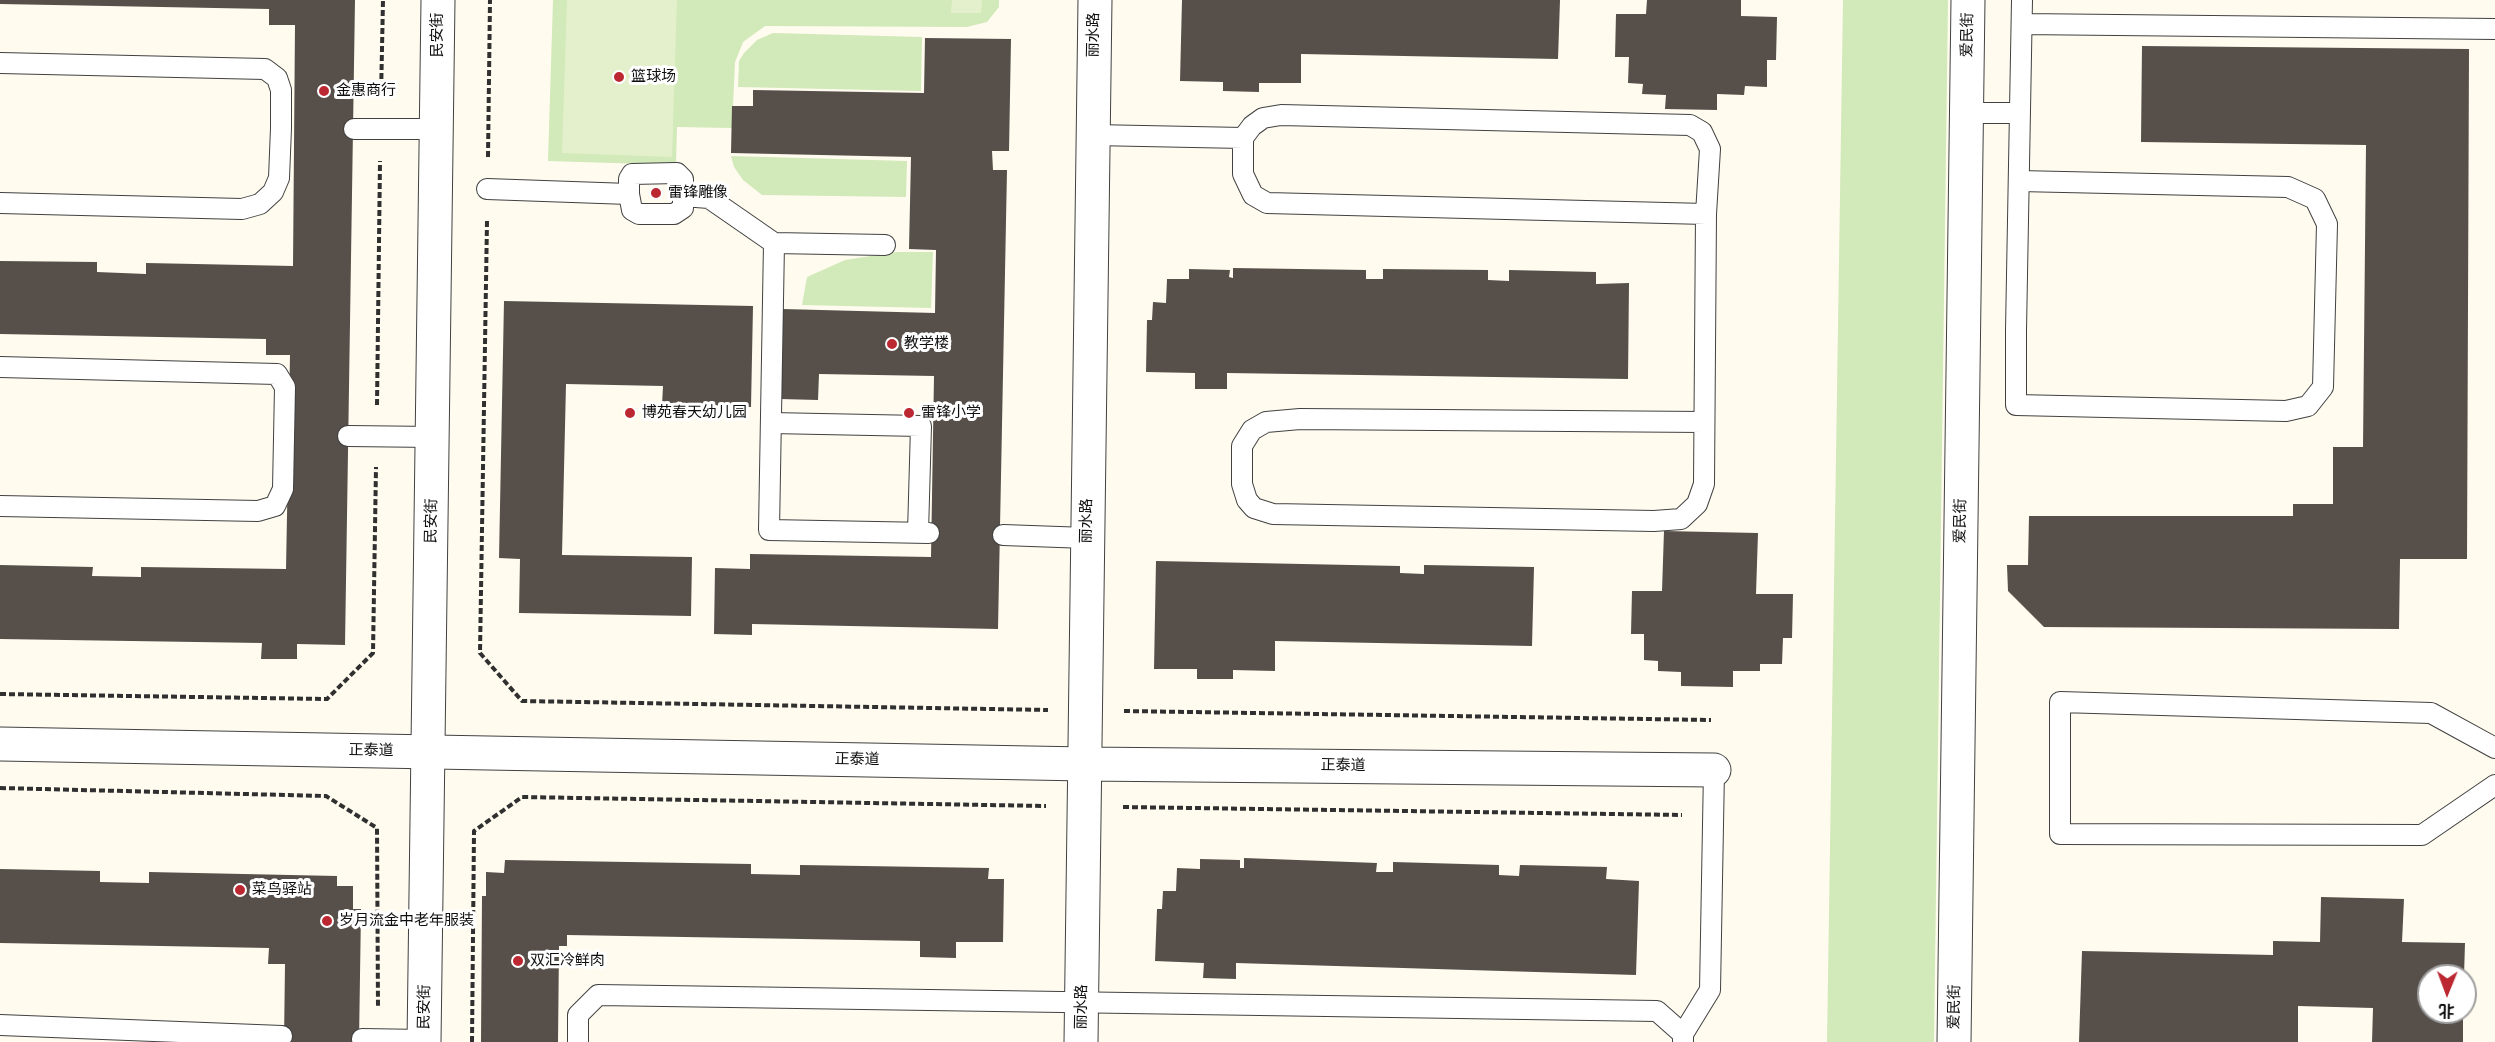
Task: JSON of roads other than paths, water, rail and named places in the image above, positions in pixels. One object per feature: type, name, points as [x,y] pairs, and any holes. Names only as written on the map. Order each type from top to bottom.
[{"type":"street","name":"民安街","points":[[424,1041],[438,0]]},
{"type":"street","name":"丽水路","points":[[1081,1042],[1095,0]]},
{"type":"street","name":"爱民街","points":[[1954,1042],[1968,0]]},
{"type":"street","name":"正泰道","points":[[0,744],[1085,764],[1714,770]]},
{"type":"lane","points":[[2019,182],[2288,187],[2315,199],[2326,224],[2323,387],[2308,406],[2286,411],[2016,405],[2019,182],[2020,113],[2022,24],[2022,0]]},
{"type":"lane","points":[[2022,24],[2495,29]]},
{"type":"lane","points":[[0,63],[265,69],[277,78],[287,128],[279,178],[273,192],[260,204],[242,209],[0,202]]},
{"type":"lane","points":[[1966,113],[2020,113]]},
{"type":"lane","points":[[1704,422],[1312,419],[1266,422],[1252,430],[1242,446],[1242,484],[1247,500],[1254,508],[1273,514],[1654,521],[1681,519],[1697,504],[1704,484],[1707,214],[1710,149],[1702,132],[1690,124],[1281,115],[1263,118],[1252,126],[1243,138],[1243,174],[1253,195],[1267,203],[1707,214]]},
{"type":"lane","points":[[354,129],[437,129]]},
{"type":"lane","points":[[1093,135],[1243,138]]},
{"type":"lane","points":[[632,174],[677,174],[683,179],[683,208],[674,214],[639,213],[632,210],[629,194],[629,179],[632,174]]},
{"type":"lane","points":[[487,189],[629,194]]},
{"type":"lane","points":[[683,196],[709,198],[774,243],[885,245]]},
{"type":"lane","points":[[771,423],[921,426],[924,533],[769,530],[774,243]]},
{"type":"lane","points":[[0,367],[277,374],[285,387],[286,435],[283,489],[275,506],[258,511],[0,506]]},
{"type":"lane","points":[[348,436],[433,437]]},
{"type":"lane","points":[[1003,535],[1087,538]]},
{"type":"lane","points":[[2495,748],[2431,713],[2060,702],[2060,834],[2422,835],[2495,785]]},
{"type":"lane","points":[[578,1042],[578,1015],[598,995],[1657,1011],[1683,1038],[1710,990],[1714,770]]},
{"type":"lane","points":[[0,1025],[279,1038]]},
{"type":"lane","points":[[370,1039],[424,1041]]},
{"type":"place","name":"篮球场","points":[[619,77]]},
{"type":"place","name":"金惠商行","points":[[324,91]]},
{"type":"place","name":"雷锋雕像","points":[[656,193]]},
{"type":"place","name":"教学楼","points":[[892,344]]},
{"type":"place","name":"博苑春天幼儿园","points":[[630,413]]},
{"type":"place","name":"雷锋小学","points":[[909,413]]},
{"type":"place","name":"菜鸟驿站","points":[[240,890]]},
{"type":"place","name":"岁月流金中老年服装","points":[[327,921]]},
{"type":"place","name":"双汇冷鲜肉","points":[[518,961]]}]
